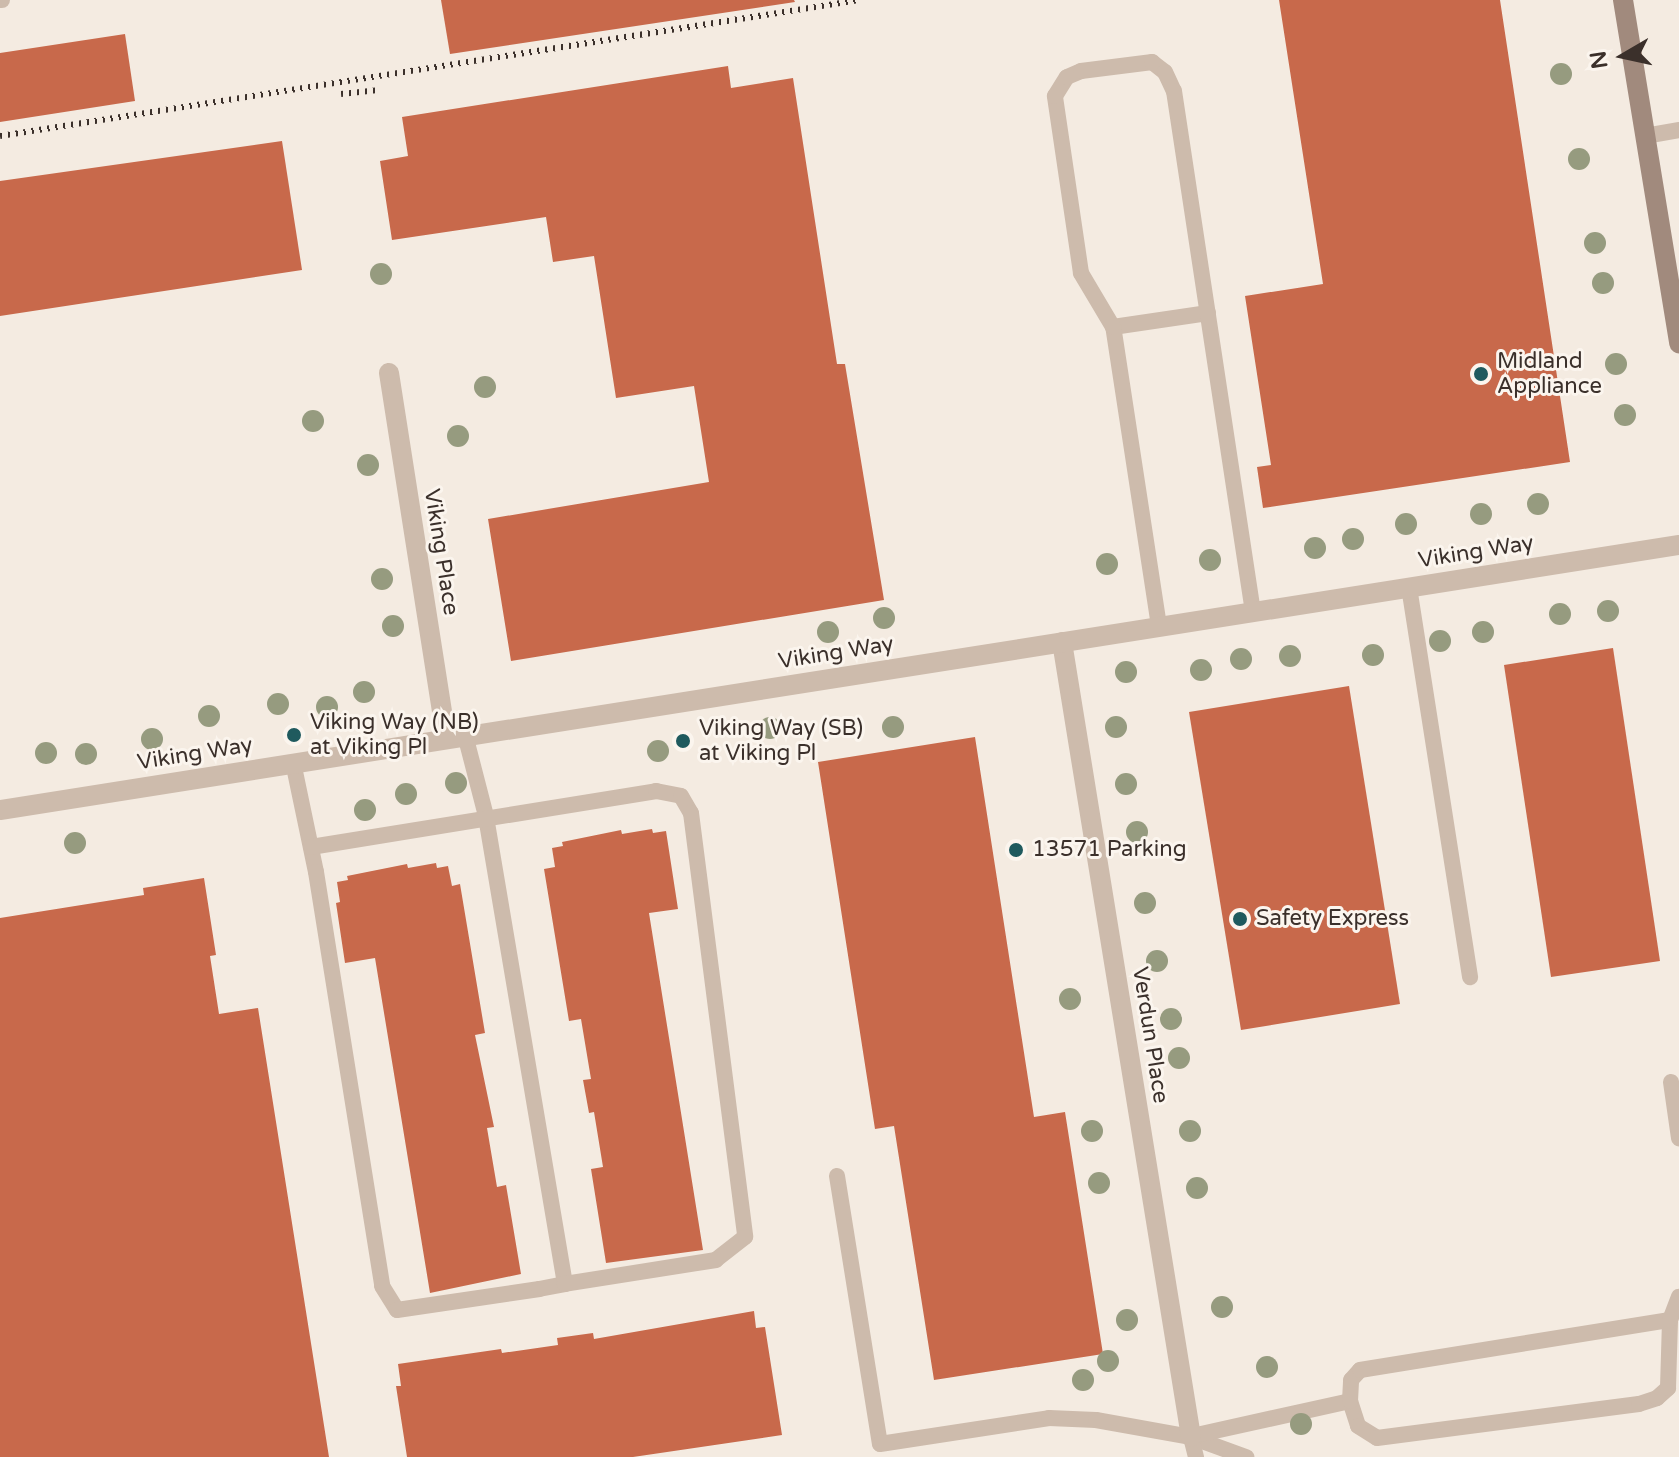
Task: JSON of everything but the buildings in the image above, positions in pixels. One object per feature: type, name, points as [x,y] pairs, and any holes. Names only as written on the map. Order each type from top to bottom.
[{"type":"main road","points":[[1623,0],[1679,343]]},
{"type":"street","name":"Viking Place","points":[[389,373],[456,737]]},
{"type":"street","name":"Viking Way","points":[[0,810],[1679,545]]},
{"type":"street","name":"Verdun Place","points":[[1062,642],[1188,1447]]},
{"type":"lane","points":[[1159,626],[1113,327],[1081,273],[1055,96],[1067,77],[1081,71],[1152,62],[1165,72],[1174,91],[1253,612]]},
{"type":"lane","points":[[1645,136],[1679,130]]},
{"type":"lane","points":[[1113,327],[1208,313]]},
{"type":"lane","points":[[1409,587],[1470,977]]},
{"type":"lane","points":[[456,737],[486,816],[565,1284]]},
{"type":"lane","points":[[293,762],[311,847],[382,1286],[397,1310],[716,1260],[745,1237],[691,813],[681,796],[656,791],[486,816],[311,847]]},
{"type":"lane","points":[[1671,1082],[1679,1138]]},
{"type":"lane","points":[[837,1176],[880,1444],[1049,1418],[1096,1420],[1188,1447],[1246,1457]]},
{"type":"lane","points":[[1670,1320],[1360,1370],[1351,1380],[1350,1401],[1358,1426],[1377,1438],[1639,1404],[1657,1398],[1668,1388],[1670,1320],[1679,1297]]},
{"type":"lane","points":[[1188,1447],[1350,1401]]},
{"type":"lane","points":[[1188,1447],[1196,1457]]},
{"type":"railway","points":[[0,136],[860,0]]},
{"type":"railway","points":[[341,94],[378,90]]},
{"type":"place","name":"Midland Appliance","points":[[1481,374]]},
{"type":"place","name":"Viking Way (NB) at Viking Pl","points":[[294,735]]},
{"type":"place","name":"Viking Way (SB) at Viking Pl","points":[[683,741]]},
{"type":"place","name":"13571 Parking","points":[[1016,850]]},
{"type":"place","name":"Safety Express","points":[[1240,919]]}]
